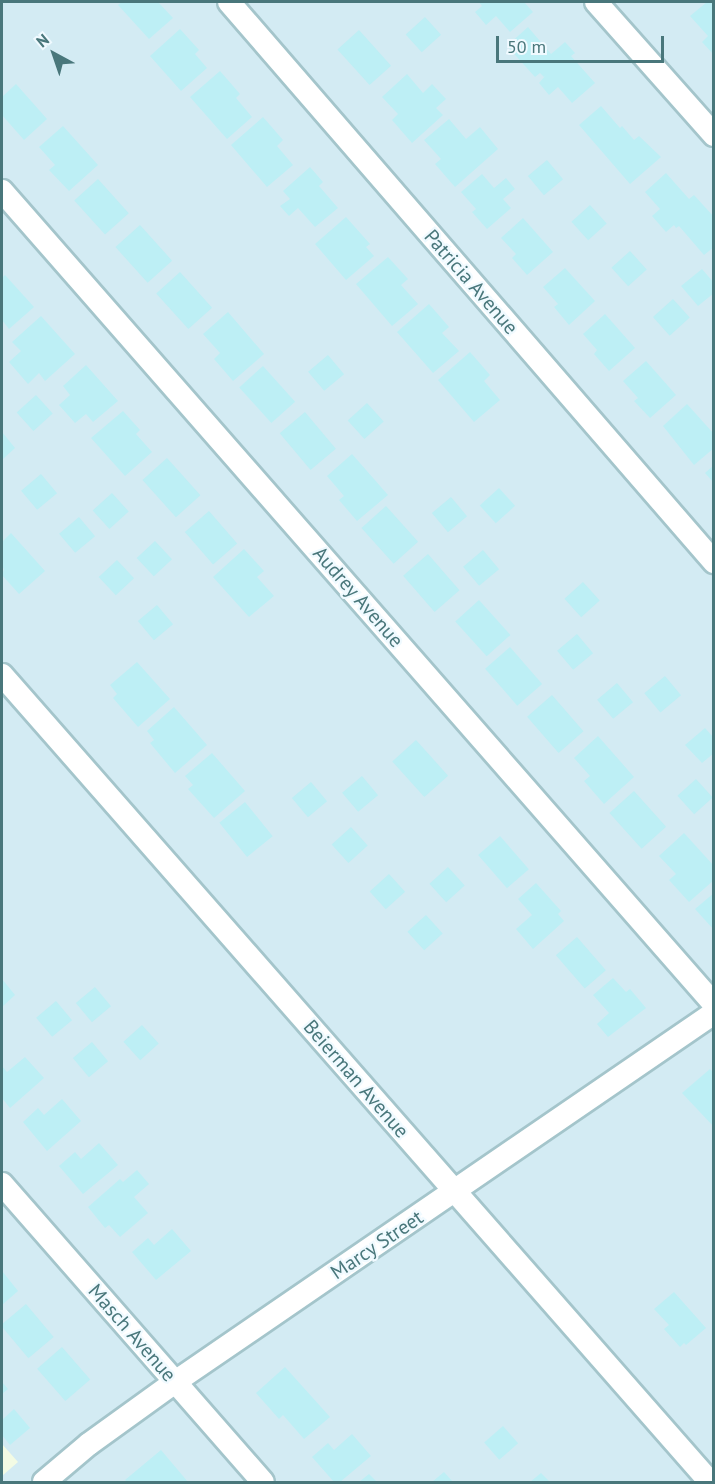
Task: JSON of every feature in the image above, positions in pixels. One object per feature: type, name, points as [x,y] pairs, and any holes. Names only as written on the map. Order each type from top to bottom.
[{"type":"street","name":"Patricia Avenue","points":[[229,2],[714,562]]},
{"type":"street","points":[[596,2],[714,135]]},
{"type":"street","name":"Audrey Avenue","points":[[2,191],[714,1004]]},
{"type":"street","name":"Beierman Avenue","points":[[2,675],[710,1482]]},
{"type":"street","name":"Marcy Street","points":[[44,1482],[89,1444],[175,1382],[714,1014]]},
{"type":"street","name":"Masch Avenue","points":[[2,1184],[262,1482]]},
{"type":"shaded area","points":[[2,2],[713,2],[713,1482],[2,1482]]},
{"type":"shaded area","points":[[2,1444],[18,1462],[2,1476]]},
{"type":"building","points":[[122,2],[158,2],[173,18],[149,39],[118,5]]},
{"type":"building","points":[[479,2],[524,2],[533,12],[510,32],[496,16],[486,25],[475,12],[482,6]]},
{"type":"building","points":[[707,2],[714,2],[714,55],[702,42],[708,36],[690,16]]},
{"type":"building","points":[[425,17],[441,35],[422,52],[406,34]]},
{"type":"building","points":[[528,27],[551,54],[565,42],[575,53],[571,56],[595,83],[572,103],[558,87],[549,95],[539,83],[546,75],[544,77],[540,73],[535,77],[507,46]]},
{"type":"building","points":[[180,29],[199,50],[195,54],[207,68],[181,91],[150,56]]},
{"type":"building","points":[[359,30],[391,66],[370,85],[337,49]]},
{"type":"building","points":[[220,71],[240,94],[236,98],[252,117],[227,139],[190,97]]},
{"type":"building","points":[[407,74],[423,93],[432,84],[446,99],[436,108],[443,115],[412,143],[392,120],[398,114],[382,97]]},
{"type":"building","points":[[16,84],[47,119],[24,140],[2,115],[2,97]]},
{"type":"building","points":[[601,106],[634,140],[639,136],[661,157],[630,184],[579,125]]},
{"type":"building","points":[[263,117],[283,140],[277,146],[293,165],[267,187],[231,145]]},
{"type":"building","points":[[449,119],[466,139],[480,127],[498,149],[455,187],[435,164],[441,159],[424,140]]},
{"type":"building","points":[[63,126],[98,165],[69,191],[49,170],[55,165],[39,147]]},
{"type":"building","points":[[547,160],[563,179],[544,195],[528,176]]},
{"type":"building","points":[[310,167],[323,182],[319,186],[338,208],[315,227],[298,208],[289,216],[280,206],[290,199],[283,191]]},
{"type":"building","points":[[666,173],[689,199],[694,195],[714,217],[714,247],[704,255],[679,226],[676,228],[674,225],[666,232],[652,216],[660,209],[645,192]]},
{"type":"building","points":[[482,174],[494,188],[506,178],[515,189],[503,199],[511,208],[487,229],[472,212],[476,209],[461,192]]},
{"type":"building","points":[[98,179],[129,213],[105,235],[74,200]]},
{"type":"building","points":[[590,205],[607,224],[588,240],[571,222]]},
{"type":"building","points":[[346,217],[370,244],[366,247],[374,256],[346,280],[315,244]]},
{"type":"building","points":[[523,218],[553,252],[527,275],[512,258],[516,254],[501,238]]},
{"type":"building","points":[[140,225],[172,261],[148,283],[115,247]]},
{"type":"building","points":[[630,251],[647,270],[628,286],[611,268]]},
{"type":"building","points":[[388,257],[408,279],[401,285],[418,304],[392,326],[356,284]]},
{"type":"building","points":[[565,268],[595,301],[569,325],[554,307],[558,304],[543,287]]},
{"type":"building","points":[[702,269],[714,283],[714,293],[698,306],[681,286]]},
{"type":"building","points":[[180,272],[212,308],[188,329],[156,293]]},
{"type":"building","points":[[5,275],[34,307],[9,329],[2,320],[2,278]]},
{"type":"building","points":[[673,299],[690,318],[670,336],[653,317]]},
{"type":"building","points":[[429,304],[449,327],[442,333],[459,351],[433,373],[397,332]]},
{"type":"building","points":[[228,312],[264,354],[233,381],[214,359],[220,353],[203,334]]},
{"type":"building","points":[[605,314],[635,348],[609,371],[594,354],[597,350],[583,334]]},
{"type":"building","points":[[41,316],[75,354],[45,381],[39,373],[28,384],[9,362],[21,351],[12,342]]},
{"type":"building","points":[[470,352],[490,375],[484,381],[500,400],[474,422],[438,380]]},
{"type":"building","points":[[328,355],[344,374],[324,391],[308,372]]},
{"type":"building","points":[[646,361],[676,395],[650,418],[634,401],[638,398],[623,381]]},
{"type":"building","points":[[86,365],[118,401],[93,422],[86,414],[75,423],[59,405],[70,395],[63,386]]},
{"type":"building","points":[[263,366],[295,402],[271,423],[239,387]]},
{"type":"building","points":[[36,395],[53,414],[33,431],[17,412]]},
{"type":"building","points":[[367,403],[384,422],[364,439],[348,420]]},
{"type":"building","points":[[687,404],[714,434],[714,448],[694,465],[663,426]]},
{"type":"building","points":[[123,411],[140,430],[136,434],[152,452],[125,476],[91,438]]},
{"type":"building","points":[[305,412],[336,449],[311,470],[280,433]]},
{"type":"building","points":[[2,432],[15,448],[2,460]]},
{"type":"building","points":[[352,454],[388,495],[357,521],[339,500],[344,496],[327,476]]},
{"type":"building","points":[[167,458],[200,495],[176,517],[142,480]]},
{"type":"building","points":[[714,465],[714,483],[705,473]]},
{"type":"building","points":[[41,474],[57,493],[37,510],[21,491]]},
{"type":"building","points":[[499,488],[515,506],[496,523],[480,505]]},
{"type":"building","points":[[112,493],[129,512],[109,529],[93,510]]},
{"type":"building","points":[[451,497],[467,516],[448,532],[432,513]]},
{"type":"building","points":[[386,506],[418,542],[394,564],[361,528]]},
{"type":"building","points":[[209,511],[237,543],[213,564],[185,532]]},
{"type":"building","points":[[79,517],[95,536],[75,553],[59,534]]},
{"type":"building","points":[[11,533],[45,571],[19,594],[2,575],[4,569],[2,542]]},
{"type":"building","points":[[155,541],[172,559],[154,576],[137,558]]},
{"type":"building","points":[[244,549],[264,571],[257,577],[274,596],[249,617],[213,577]]},
{"type":"building","points":[[483,550],[499,569],[479,586],[463,567]]},
{"type":"building","points":[[428,554],[459,590],[435,612],[403,576]]},
{"type":"building","points":[[117,560],[134,578],[116,595],[99,577]]},
{"type":"building","points":[[583,582],[600,601],[581,617],[564,599]]},
{"type":"building","points":[[479,600],[510,635],[487,656],[455,621]]},
{"type":"building","points":[[157,605],[173,624],[154,640],[138,621]]},
{"type":"building","points":[[577,634],[593,653],[573,670],[557,651]]},
{"type":"building","points":[[510,647],[542,684],[517,706],[485,669]]},
{"type":"building","points":[[137,662],[170,699],[138,727],[113,698],[117,694],[110,685]]},
{"type":"building","points":[[665,676],[681,695],[660,713],[644,693]]},
{"type":"building","points":[[617,683],[633,702],[613,719],[597,700]]},
{"type":"building","points":[[552,695],[583,731],[559,753],[527,717]]},
{"type":"building","points":[[174,707],[207,745],[175,773],[150,743],[154,740],[147,731]]},
{"type":"building","points":[[705,728],[714,738],[714,753],[702,763],[685,745]]},
{"type":"building","points":[[598,736],[634,777],[604,804],[584,781],[590,776],[574,758]]},
{"type":"building","points":[[416,740],[448,776],[424,797],[392,761]]},
{"type":"building","points":[[212,753],[245,791],[214,818],[188,789],[193,785],[185,776]]},
{"type":"building","points":[[362,776],[378,795],[358,812],[342,793]]},
{"type":"building","points":[[696,779],[713,798],[694,814],[677,796]]},
{"type":"building","points":[[311,782],[327,801],[308,817],[292,798]]},
{"type":"building","points":[[634,791],[666,827],[642,849],[609,813]]},
{"type":"building","points":[[245,802],[273,836],[247,857],[219,823]]},
{"type":"building","points":[[351,827],[368,846],[348,863],[332,844]]},
{"type":"building","points":[[684,833],[714,866],[714,880],[689,902],[669,880],[676,874],[659,856]]},
{"type":"building","points":[[500,836],[529,869],[507,888],[478,855]]},
{"type":"building","points":[[448,867],[465,886],[446,902],[429,884]]},
{"type":"building","points":[[389,874],[405,892],[386,909],[370,891]]},
{"type":"building","points":[[536,883],[561,911],[558,914],[564,921],[533,949],[516,929],[532,915],[518,899]]},
{"type":"building","points":[[714,893],[714,930],[695,909]]},
{"type":"building","points":[[426,915],[443,934],[424,950],[407,932]]},
{"type":"building","points":[[577,937],[606,970],[585,989],[556,955]]},
{"type":"building","points":[[613,978],[626,992],[630,989],[646,1008],[608,1037],[597,1024],[609,1013],[593,995]]},
{"type":"building","points":[[2,979],[15,995],[2,1007]]},
{"type":"building","points":[[95,987],[111,1006],[92,1022],[76,1003]]},
{"type":"building","points":[[56,1001],[72,1020],[52,1037],[36,1018]]},
{"type":"building","points":[[142,1025],[159,1044],[140,1060],[123,1042]]},
{"type":"building","points":[[92,1042],[108,1061],[89,1077],[73,1058]]},
{"type":"building","points":[[25,1057],[44,1078],[10,1108],[2,1098],[2,1066],[7,1072]]},
{"type":"building","points":[[710,1069],[714,1073],[714,1127],[682,1093]]},
{"type":"building","points":[[62,1099],[81,1121],[47,1151],[23,1122],[38,1108],[44,1115]]},
{"type":"building","points":[[99,1143],[118,1165],[83,1194],[59,1166],[75,1152],[81,1159]]},
{"type":"building","points":[[137,1170],[149,1184],[134,1197],[148,1213],[120,1237],[109,1225],[105,1228],[88,1207],[120,1179],[123,1182]]},
{"type":"building","points":[[172,1229],[191,1251],[156,1280],[132,1252],[148,1238],[154,1245]]},
{"type":"building","points":[[2,1271],[18,1291],[2,1305]]},
{"type":"building","points":[[674,1292],[706,1328],[686,1345],[684,1343],[680,1347],[664,1329],[669,1325],[654,1309]]},
{"type":"building","points":[[26,1304],[54,1337],[28,1358],[2,1327],[2,1324]]},
{"type":"building","points":[[62,1347],[90,1379],[65,1401],[37,1369]]},
{"type":"building","points":[[285,1367],[330,1417],[304,1439],[283,1415],[279,1419],[256,1393]]},
{"type":"building","points":[[2,1382],[8,1389],[2,1394]]},
{"type":"building","points":[[14,1409],[30,1428],[10,1445],[2,1435],[2,1420]]},
{"type":"building","points":[[503,1426],[518,1443],[499,1460],[484,1442]]},
{"type":"building","points":[[352,1434],[371,1456],[340,1482],[334,1482],[312,1457],[328,1443],[334,1450]]},
{"type":"building","points":[[161,1450],[188,1482],[127,1482],[125,1480]]},
{"type":"building","points":[[444,1472],[453,1482],[432,1482]]},
{"type":"building","points":[[541,1473],[550,1482],[530,1482]]},
{"type":"building","points":[[369,1474],[377,1482],[359,1482]]}]
